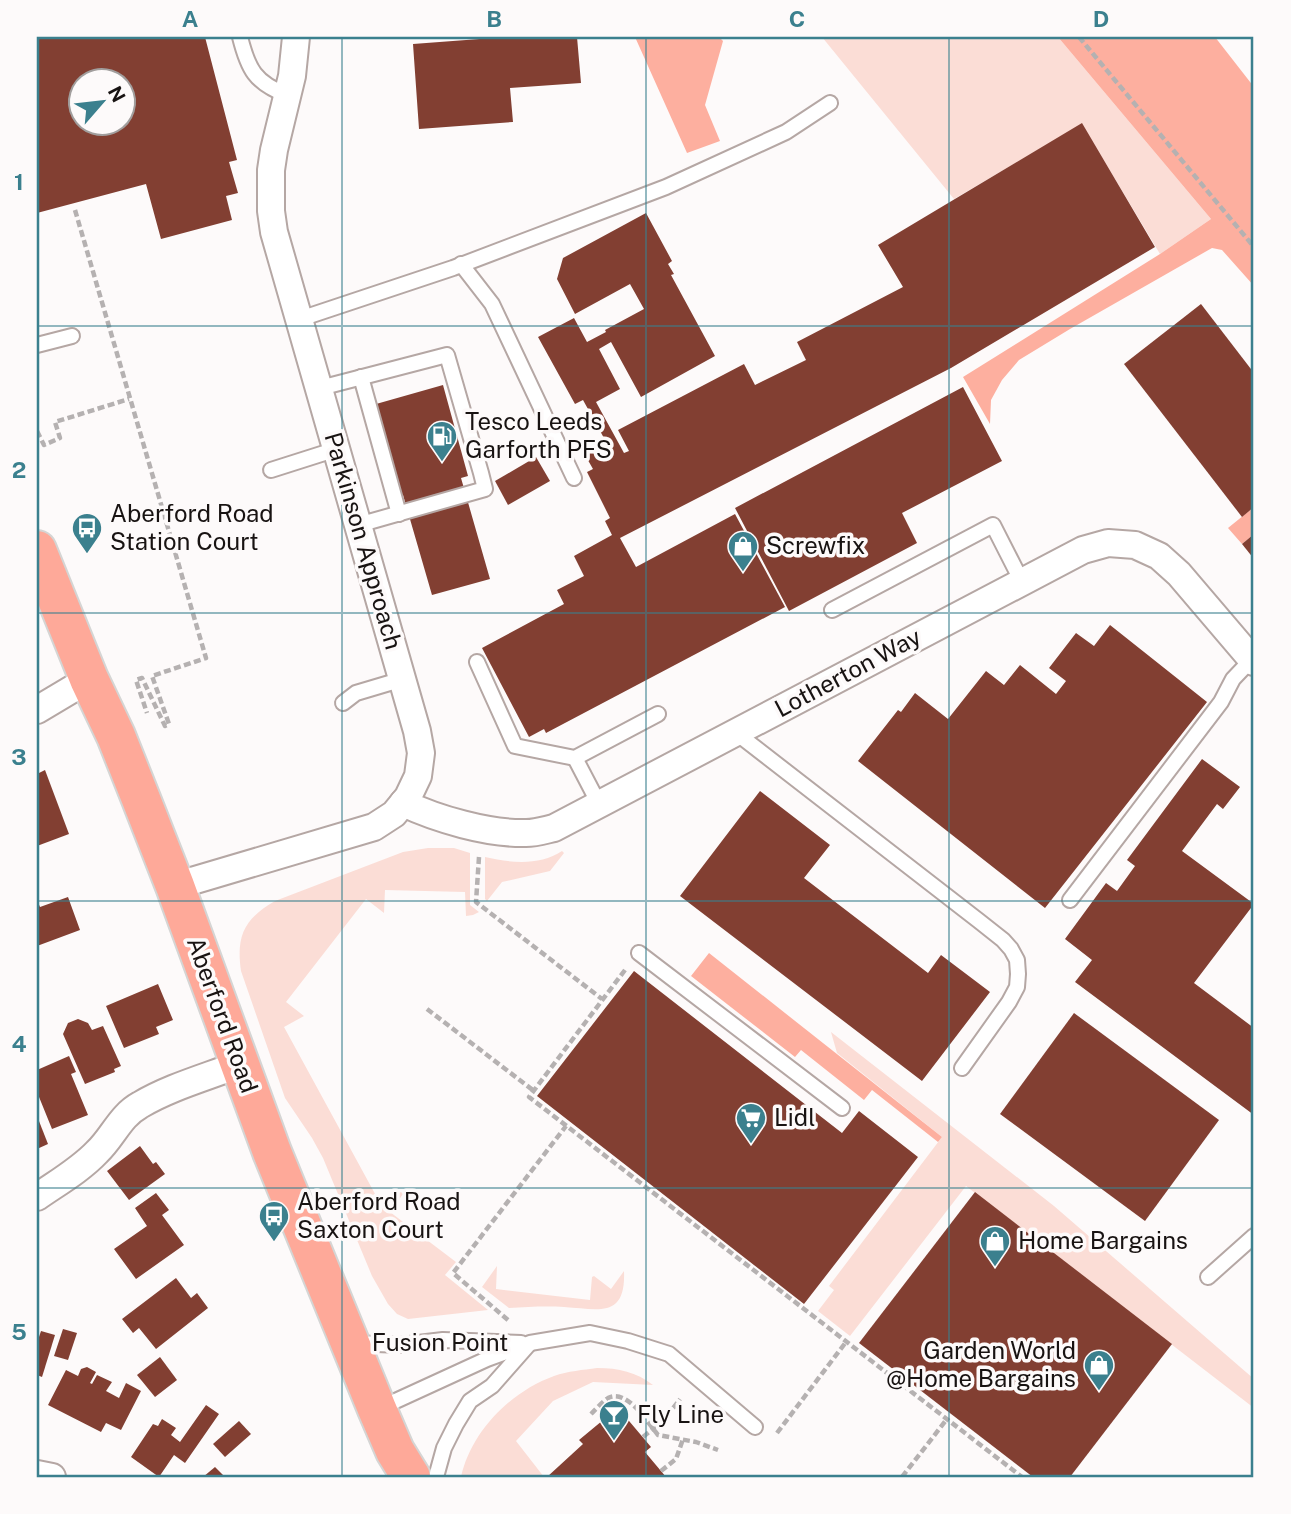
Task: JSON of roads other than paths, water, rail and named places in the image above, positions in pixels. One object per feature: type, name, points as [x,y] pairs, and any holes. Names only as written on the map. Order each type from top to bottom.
[{"type":"main road","name":"Aberford Road","points":[[37,550],[89,679],[128,766],[175,886],[272,1152],[377,1409],[411,1477]]},
{"type":"street","name":"Parkinson Approach","points":[[175,886],[374,827],[394,814],[408,797],[418,776],[421,753],[417,731],[274,232],[271,170],[292,76],[296,37]]},
{"type":"street","name":"Lotherton Way","points":[[403,803],[425,814],[505,833],[530,833],[554,828],[1083,550],[1108,543],[1135,545],[1159,556],[1178,574],[1253,661]]},
{"type":"street","points":[[37,710],[89,679]]},
{"type":"street","points":[[37,1197],[97,1153],[123,1118],[139,1105],[240,1064]]},
{"type":"street","points":[[37,1474],[52,1477]]},
{"type":"lane","points":[[240,37],[248,66],[258,79],[287,95]]},
{"type":"lane","points":[[300,319],[461,264],[666,187],[786,132],[830,103]]},
{"type":"lane","points":[[461,264],[492,304],[574,478]]},
{"type":"lane","points":[[37,345],[72,336]]},
{"type":"lane","points":[[320,388],[447,355],[483,481],[485,489],[358,525]]},
{"type":"lane","points":[[361,377],[399,514]]},
{"type":"lane","points":[[271,470],[337,449]]},
{"type":"lane","points":[[832,610],[993,525],[1021,582]]},
{"type":"lane","points":[[1070,900],[1221,702],[1233,679],[1253,661]]},
{"type":"lane","points":[[477,662],[516,746],[575,758],[658,714]]},
{"type":"lane","points":[[343,703],[356,693],[402,679]]},
{"type":"lane","points":[[735,732],[979,921],[1011,949],[1017,960],[1017,987],[962,1068]]},
{"type":"lane","points":[[575,758],[599,804]]},
{"type":"lane","points":[[639,953],[842,1108]]},
{"type":"lane","points":[[1208,1278],[1254,1236]]},
{"type":"lane","name":"Fusion Point","points":[[377,1409],[487,1359],[530,1343],[590,1333],[669,1354],[755,1427]]},
{"type":"lane","name":"Fusion Point","points":[[351,1343],[401,1345],[443,1340],[530,1343]]},
{"type":"lane","name":"Fusion Point","points":[[436,1477],[444,1448],[470,1401],[492,1386],[530,1343]]},
{"type":"place","name":"Tesco Leeds Garforth PFS","points":[[442,463]]},
{"type":"place","name":"Aberford Road Station Court","points":[[87,555]]},
{"type":"place","name":"Screwfix","points":[[743,573]]},
{"type":"place","name":"Lidl","points":[[751,1145]]},
{"type":"place","name":"Aberford Road Saxton Court","points":[[274,1243]]},
{"type":"place","name":"Home Bargains","points":[[995,1268]]},
{"type":"place","name":"Garden World @Home Bargains","points":[[1099,1392]]},
{"type":"place","name":"Fly Line","points":[[614,1442]]}]
